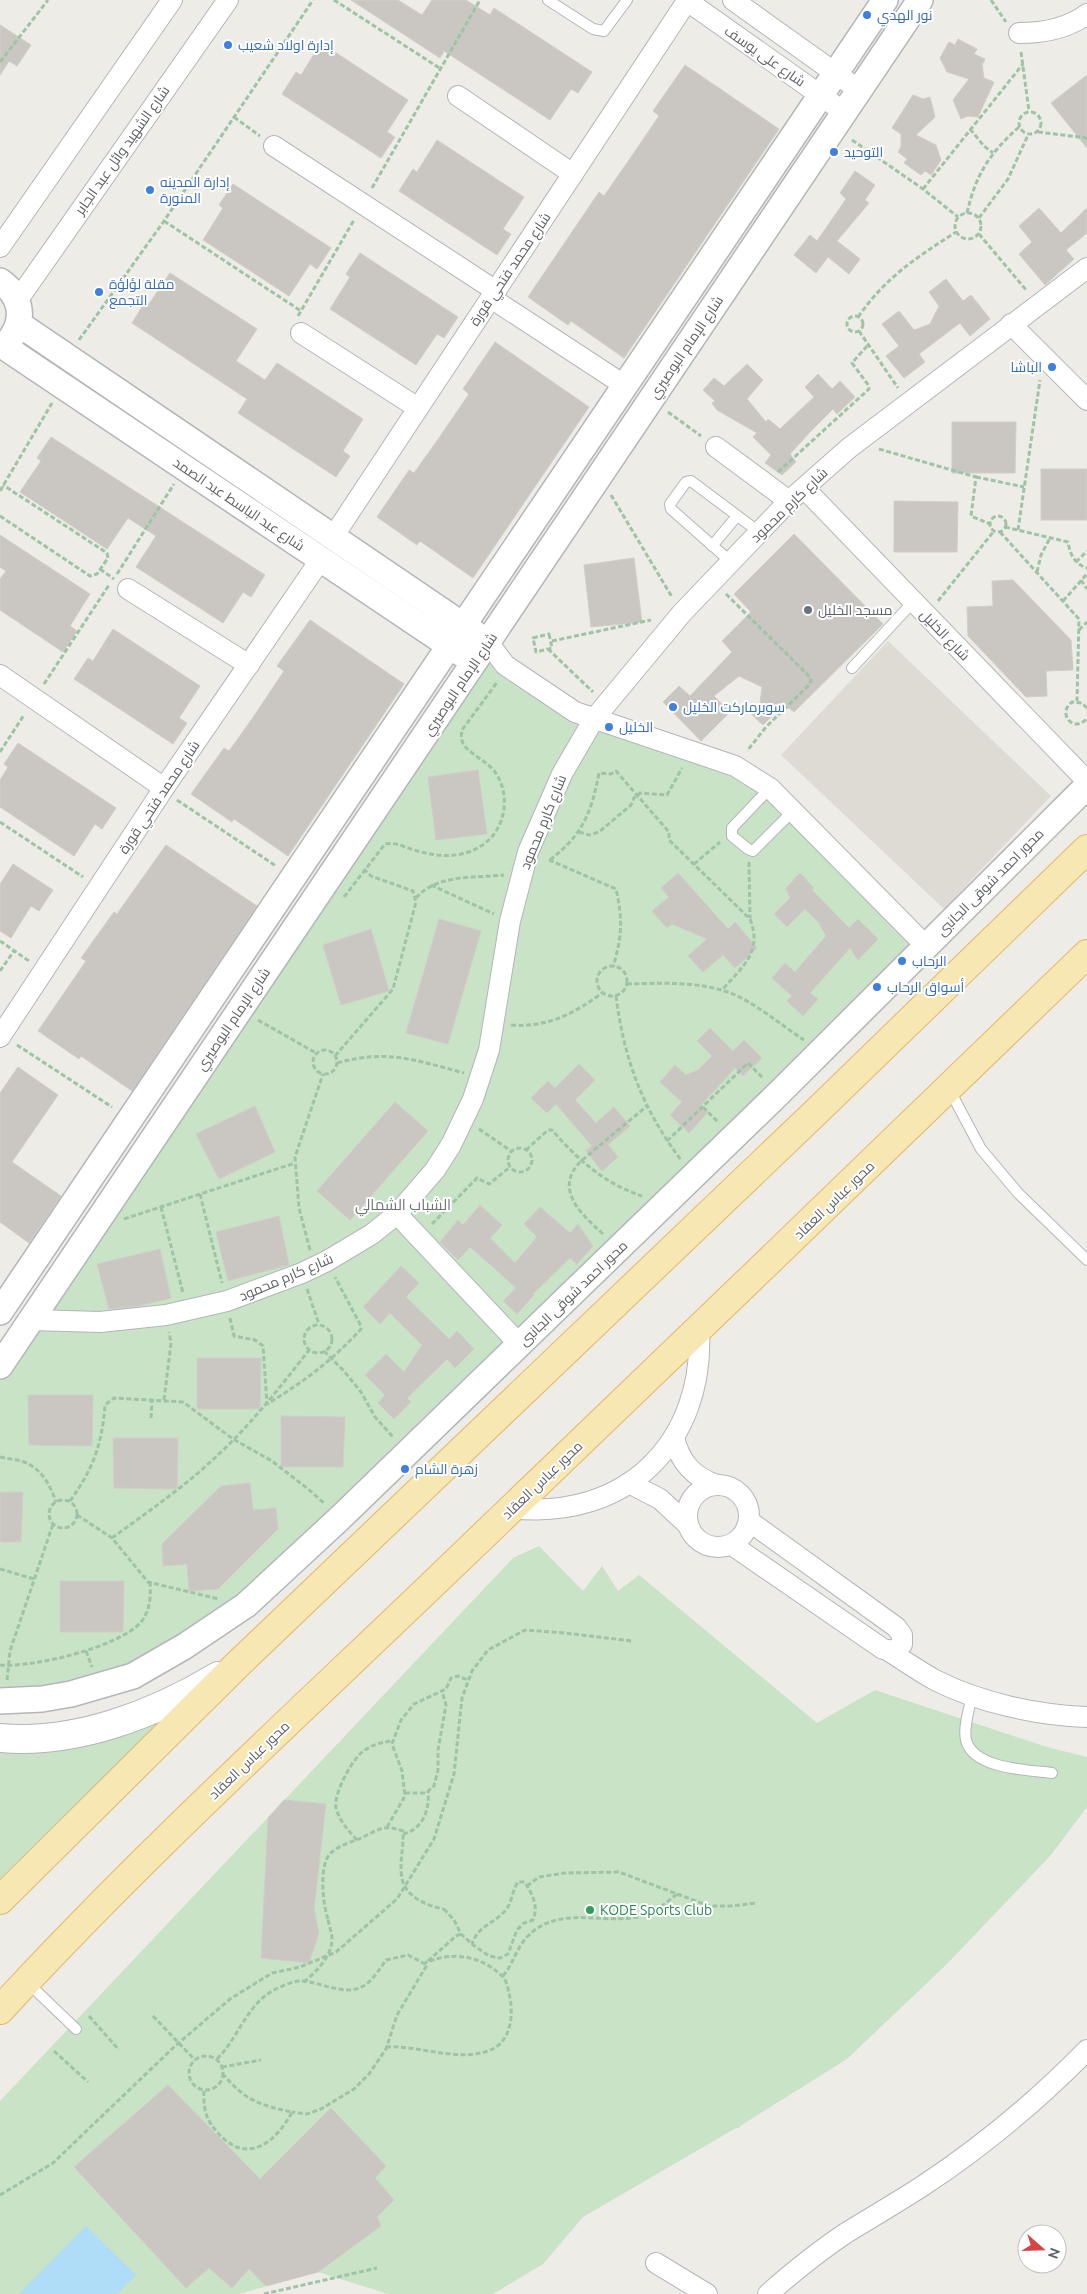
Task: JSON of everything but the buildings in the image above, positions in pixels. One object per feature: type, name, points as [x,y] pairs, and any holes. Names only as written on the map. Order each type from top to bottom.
[{"type":"main road","points":[[0,1900],[237,1665],[1084,854]]},
{"type":"main road","name":"محور عباس العقاد","points":[[0,2010],[26,1981],[176,1830],[699,1330],[1087,954]]},
{"type":"main road","points":[[0,1738],[12,1740],[72,1734],[130,1720],[185,1696],[237,1665]]},
{"type":"street","points":[[0,247],[172,0]]},
{"type":"street","name":"شارع الشهيد وائل عبد الجابر","points":[[18,312],[228,0]]},
{"type":"street","name":"شارع على يوسف","points":[[733,0],[859,90]]},
{"type":"street","points":[[0,1312],[885,0]]},
{"type":"street","name":"شارع الإمام البوصيري","points":[[0,1366],[920,0]]},
{"type":"street","name":"شارع على يوسف","points":[[686,1],[820,95],[839,120]]},
{"type":"street","name":"شارع محمد فتحي قورة","points":[[332,537],[686,1]]},
{"type":"street","points":[[1019,33],[1052,30],[1068,25],[1087,14]]},
{"type":"street","points":[[458,96],[573,174]]},
{"type":"street","points":[[274,146],[363,204],[624,385]]},
{"type":"street","name":"شارع كارم محمود","points":[[31,1320],[100,1322],[166,1315],[227,1301],[315,1267],[372,1234],[397,1214],[436,1170],[464,1119],[481,1077],[494,1023],[510,921],[528,852],[562,774],[600,711],[682,613],[796,494],[908,403],[1087,268]]},
{"type":"street","name":"شارع عبد الباسط عبد الصمد","points":[[0,281],[9,287],[18,312],[68,357],[332,537],[456,635]]},
{"type":"street","points":[[1,347],[10,340],[18,312]]},
{"type":"street","points":[[1011,324],[1087,400]]},
{"type":"street","points":[[301,333],[418,408]]},
{"type":"street","name":"شارع عبد الباسط عبد الصمد","points":[[1,347],[321,559],[456,635],[482,652]]},
{"type":"street","name":"شارع الخليل","points":[[716,447],[766,483],[796,494],[920,608],[1087,781]]},
{"type":"street","name":"شارع محمد فتحي قورة","points":[[1,1035],[163,789],[321,559]]},
{"type":"street","points":[[128,590],[248,665]]},
{"type":"street","points":[[482,652],[507,666],[567,706],[600,711],[691,750],[735,766],[770,788],[925,946]]},
{"type":"street","points":[[0,676],[163,789]]},
{"type":"street","name":"محور احمد شوقى الجانبى","points":[[6,1701],[42,1700],[100,1687],[133,1676],[184,1646],[246,1605],[340,1518],[822,1052],[925,946],[1087,786]]},
{"type":"street","points":[[397,1214],[520,1345]]},
{"type":"street","points":[[512,1508],[540,1510],[568,1508],[604,1497],[629,1483],[650,1466],[674,1438],[683,1421],[696,1386],[699,1367],[699,1330]]},
{"type":"street","points":[[674,1438],[682,1459],[688,1468],[706,1481],[717,1485]]},
{"type":"street","points":[[629,1483],[660,1499],[687,1524],[696,1540],[704,1545],[723,1548],[732,1545],[743,1535],[749,1521],[746,1503],[741,1495],[726,1486],[708,1486],[693,1497],[688,1505],[687,1524]]},
{"type":"street","points":[[749,1521],[900,1630],[902,1644],[894,1651],[889,1652]]},
{"type":"street","points":[[732,1545],[882,1649],[936,1680],[972,1694],[1024,1709],[1087,1717]]},
{"type":"street","points":[[815,1604],[833,1580]]},
{"type":"street","points":[[768,2294],[812,2257],[924,2185],[964,2156],[1040,2094],[1087,2050]]},
{"type":"street","points":[[656,2263],[707,2294]]},
{"type":"lane","points":[[548,0],[600,32],[604,31],[622,2]]},
{"type":"lane","points":[[731,562],[670,508],[670,504],[686,482],[691,481],[759,532]]},
{"type":"lane","points":[[712,546],[737,516]]},
{"type":"lane","points":[[852,668],[920,608]]},
{"type":"lane","points":[[770,788],[732,828],[731,832],[749,850],[754,850],[794,811]]},
{"type":"lane","points":[[949,1088],[982,1149],[1018,1193],[1087,1260]]},
{"type":"lane","points":[[972,1694],[965,1730],[966,1741],[970,1749],[978,1757],[1003,1767],[1052,1773]]},
{"type":"lane","points":[[26,1981],[76,2030]]},
{"type":"path","points":[[0,62],[48,0]]},
{"type":"path","points":[[68,357],[164,221],[313,0]]},
{"type":"path","points":[[334,0],[441,69]]},
{"type":"path","points":[[164,221],[301,311],[480,0]]},
{"type":"path","points":[[990,0],[1004,20],[1019,33],[1029,111]]},
{"type":"path","points":[[923,189],[1023,64]]},
{"type":"path","points":[[967,213],[973,188],[984,165],[993,153],[1019,127],[1020,117],[1029,111]]},
{"type":"path","points":[[1029,111],[1038,114],[1041,119],[1040,128],[1037,132]]},
{"type":"path","points":[[234,118],[274,146]]},
{"type":"path","points":[[839,120],[958,218]]},
{"type":"path","points":[[1019,127],[1028,135]]},
{"type":"path","points":[[970,129],[984,146],[993,153]]},
{"type":"path","points":[[979,218],[995,200],[1008,179],[1028,135],[1037,132],[1087,138]]},
{"type":"path","points":[[967,213],[976,215],[979,218],[981,229],[976,237],[967,239],[958,235],[955,226],[958,218],[967,213]]},
{"type":"path","points":[[908,403],[858,332],[851,331],[847,324],[851,318],[858,317],[874,294],[894,274],[956,232]]},
{"type":"path","points":[[979,234],[1038,304]]},
{"type":"path","points":[[858,317],[863,322],[858,332]]},
{"type":"path","points":[[766,483],[869,389],[869,386],[852,364],[868,345]]},
{"type":"path","points":[[1018,530],[1043,356]]},
{"type":"path","points":[[0,491],[62,386]]},
{"type":"path","points":[[651,400],[716,447]]},
{"type":"path","points":[[857,443],[976,477],[1024,487]]},
{"type":"path","points":[[0,752],[184,468]]},
{"type":"path","points":[[552,641],[682,613],[600,476]]},
{"type":"path","points":[[976,477],[971,516],[990,524],[994,531]]},
{"type":"path","points":[[0,516],[90,576],[97,574],[108,558],[107,553],[3,485]]},
{"type":"path","points":[[990,524],[993,518],[1000,517],[1005,520],[1005,527],[1000,532]]},
{"type":"path","points":[[1005,527],[1068,542],[1069,552],[1076,562],[1087,568]]},
{"type":"path","points":[[920,608],[994,531]]},
{"type":"path","points":[[994,531],[1000,532],[1079,619],[1077,701]]},
{"type":"path","points":[[1037,573],[1041,555],[1050,538]]},
{"type":"path","points":[[1076,562],[1087,551]]},
{"type":"path","points":[[1063,601],[1087,574]]},
{"type":"path","points":[[1081,580],[1087,589]]},
{"type":"path","points":[[713,581],[811,678],[810,684],[766,727],[735,766]]},
{"type":"path","points":[[1079,630],[1087,622]]},
{"type":"path","points":[[549,633],[552,641],[553,647],[536,652],[533,638],[549,633]]},
{"type":"path","points":[[548,650],[600,711]]},
{"type":"path","points":[[341,901],[385,844],[392,843],[430,855],[449,856],[468,852],[484,844],[497,830],[505,812],[504,792],[496,773],[482,759],[464,746],[461,735],[462,730],[507,666]]},
{"type":"path","points":[[1077,701],[1087,708]]},
{"type":"path","points":[[1077,701],[1072,702],[1066,710],[1067,719],[1070,723],[1080,724],[1087,718]]},
{"type":"path","points":[[579,832],[589,835],[599,832],[631,805],[636,795],[644,792],[664,796],[668,794],[691,750]]},
{"type":"path","points":[[550,860],[566,848],[579,832],[593,804],[599,773],[611,774],[616,771],[669,832],[669,840],[750,919]]},
{"type":"path","points":[[163,789],[293,877]]},
{"type":"path","points":[[0,822],[99,888]]},
{"type":"path","points":[[694,864],[731,832]]},
{"type":"path","points":[[352,843],[354,853],[364,870],[371,876],[412,892],[416,898]]},
{"type":"path","points":[[722,990],[751,956],[755,944],[755,931],[750,919],[749,850]]},
{"type":"path","points":[[528,852],[616,889],[622,924],[621,941],[613,966]]},
{"type":"path","points":[[335,1056],[393,989],[416,898],[431,885],[441,882],[522,873]]},
{"type":"path","points":[[431,885],[510,921]]},
{"type":"path","points":[[0,941],[44,971]]},
{"type":"path","points":[[0,971],[14,951]]},
{"type":"path","points":[[494,1023],[522,1026],[552,1022],[579,1010],[602,993],[616,996],[622,993],[627,984],[626,975],[622,970],[613,966],[603,970],[597,982],[602,993]]},
{"type":"path","points":[[627,984],[690,985],[722,990],[743,1000],[822,1052]]},
{"type":"path","points":[[616,996],[620,1029],[628,1061],[647,1106],[667,1141],[694,1176]]},
{"type":"path","points":[[240,1010],[316,1053],[328,1051],[335,1056],[337,1063],[332,1072],[323,1074],[315,1070],[313,1066],[316,1053]]},
{"type":"path","points":[[1,1035],[129,1119]]},
{"type":"path","points":[[337,1063],[361,1057],[386,1055],[410,1059],[481,1077]]},
{"type":"path","points":[[667,1141],[748,1063]]},
{"type":"path","points":[[319,1324],[315,1267],[304,1234],[299,1208],[295,1157],[323,1074]]},
{"type":"path","points":[[619,1248],[590,1222],[573,1200],[568,1187],[570,1177],[581,1161],[647,1106]]},
{"type":"path","points":[[464,1119],[511,1151]]},
{"type":"path","points":[[526,1150],[551,1129],[581,1161],[601,1176],[632,1193],[665,1203]]},
{"type":"path","points":[[518,1148],[526,1150],[532,1157],[532,1162],[526,1170],[518,1172],[510,1167],[508,1158],[511,1151],[518,1148]]},
{"type":"path","points":[[92,1230],[295,1163]]},
{"type":"path","points":[[419,1237],[478,1178],[489,1184],[510,1167]]},
{"type":"path","points":[[200,1194],[234,1336],[244,1336],[255,1340],[263,1346],[267,1404]]},
{"type":"path","points":[[161,1207],[188,1310]]},
{"type":"path","points":[[267,1404],[301,1383],[332,1359],[362,1327],[315,1267]]},
{"type":"path","points":[[164,1400],[170,1343],[166,1315]]},
{"type":"path","points":[[319,1324],[331,1333],[331,1344],[324,1351],[314,1352],[309,1350],[304,1341],[309,1328],[319,1324]]},
{"type":"path","points":[[112,1538],[168,1498],[220,1453],[267,1404],[309,1350]]},
{"type":"path","points":[[324,1351],[344,1371],[361,1392],[375,1417],[407,1453]]},
{"type":"path","points":[[70,1501],[85,1480],[96,1457],[104,1431],[107,1403],[114,1398],[164,1400],[183,1402],[233,1439],[272,1462],[308,1489],[340,1518]]},
{"type":"path","points":[[151,1418],[152,1400]]},
{"type":"path","points":[[0,1457],[24,1462],[39,1471],[50,1485],[56,1502]]},
{"type":"path","points":[[0,1665],[7,1666],[50,1661],[86,1651],[131,1631],[141,1622],[148,1610],[151,1596],[150,1583],[112,1538],[77,1515],[74,1505],[70,1501],[56,1502],[50,1512],[54,1524],[10,1651],[7,1666],[8,1686],[6,1701]]},
{"type":"path","points":[[54,1524],[65,1528],[71,1525],[77,1515]]},
{"type":"path","points":[[0,1569],[34,1579]]},
{"type":"path","points":[[150,1583],[246,1605]]},
{"type":"path","points":[[0,2195],[53,2163],[179,2043],[230,1999],[272,1973],[300,1967],[336,1952],[397,1900],[434,1839],[454,1774],[462,1698],[472,1671],[488,1650],[524,1630],[565,1632],[632,1641]]},
{"type":"path","points":[[387,1827],[405,1796],[402,1771],[392,1744],[401,1720],[414,1704],[446,1689],[451,1678],[458,1676],[469,1680]]},
{"type":"path","points":[[405,1792],[426,1793],[434,1786],[438,1770],[438,1750],[446,1705],[442,1691]]},
{"type":"path","points":[[357,1840],[343,1825],[335,1806],[342,1780],[360,1753],[372,1746],[393,1741]]},
{"type":"path","points":[[403,1834],[413,1832],[422,1821],[429,1804],[428,1791]]},
{"type":"path","points":[[304,1982],[321,1966],[332,1938],[325,1910],[323,1889],[324,1867],[329,1855],[345,1844],[382,1827],[403,1831],[404,1843],[400,1862],[404,1886],[418,1900],[444,1909],[454,1920],[462,1934],[472,1944],[487,1955],[500,1958],[508,1954],[517,1930],[524,1923],[533,1920],[537,1910],[525,1882],[518,1882],[506,1910],[482,1928],[472,1944]]},
{"type":"path","points":[[527,1886],[540,1877],[565,1873],[619,1872],[641,1878],[710,1906],[731,1906],[756,1902]]},
{"type":"path","points":[[503,1976],[528,1936],[545,1924],[559,1919],[634,1917],[652,1913],[677,1894]]},
{"type":"path","points":[[224,2074],[219,2085],[209,2091],[194,2085],[190,2081],[189,2069],[195,2060],[206,2056],[217,2059],[224,2074],[247,2098],[258,2104],[307,2114],[320,2109],[354,2089],[380,2060],[397,2014],[427,1965],[425,1964],[456,1936],[462,1934]]},
{"type":"path","points":[[217,2059],[227,2049],[251,2008],[277,1988],[299,1981],[334,1989],[353,1989],[369,1982],[386,1960],[408,1955],[425,1964]]},
{"type":"path","points":[[481,1962],[487,1955]]},
{"type":"path","points":[[386,2047],[404,2046],[437,2052],[474,2055],[490,2050],[502,2042],[512,2019],[511,2002],[503,1976],[474,1957],[440,1957],[425,1964]]},
{"type":"path","points":[[89,2016],[119,2050]]},
{"type":"path","points":[[153,2016],[195,2060]]},
{"type":"path","points":[[54,2051],[88,2082]]},
{"type":"path","points":[[222,2067],[261,2060]]},
{"type":"path","points":[[204,2090],[203,2108],[210,2126],[229,2143],[241,2150],[259,2147],[269,2141],[285,2124],[292,2112]]},
{"type":"path","points":[[264,2294],[377,2268]]},
{"type":"shaded area","points":[[888,641],[1051,796],[944,909],[781,755]]},
{"type":"green space","points":[[475,662],[505,665],[567,706],[735,766],[925,945],[340,1518],[133,1676],[0,1701],[0,1367]]},
{"type":"green space","name":"KODE Sports Club","points":[[539,1546],[583,1591],[602,1566],[618,1591],[639,1575],[817,1723],[875,1690],[1047,1747],[1087,1757],[1087,1807],[1050,1856],[947,1964],[847,2059],[739,2128],[583,2217],[543,2264],[493,2294],[388,2294],[318,2272],[239,2294],[0,2294],[0,2101],[513,1558]]},
{"type":"green space","points":[[185,1696],[0,1900],[0,1738]]},
{"type":"water","points":[[86,2226],[136,2275],[117,2294],[19,2294]]},
{"type":"place","name":"نور الهدي","points":[[867,15]]},
{"type":"place","name":"إدارة اولاد شعيب","points":[[228,45]]},
{"type":"place","name":"التوحيد","points":[[834,152]]},
{"type":"place","name":"إدارة المدينه المنورة","points":[[150,190]]},
{"type":"place","name":"مقلة لؤلؤة التجمع","points":[[99,292]]},
{"type":"place","name":"الباشا","points":[[1052,367]]},
{"type":"place","name":"مسجد الخليل","points":[[808,610]]},
{"type":"place","name":"سوبرماركت الخليل","points":[[673,707]]},
{"type":"place","name":"الخليل","points":[[609,727]]},
{"type":"place","name":"الرحاب","points":[[902,961]]},
{"type":"place","name":"أسواق الرحاب","points":[[877,987]]},
{"type":"place","name":"زهرة الشام","points":[[405,1469]]},
{"type":"place","name":"KODE Sports Club","points":[[590,1910]]},
{"type":"district","name":"الشباب الشمالي","points":[[403,1205]]}]
